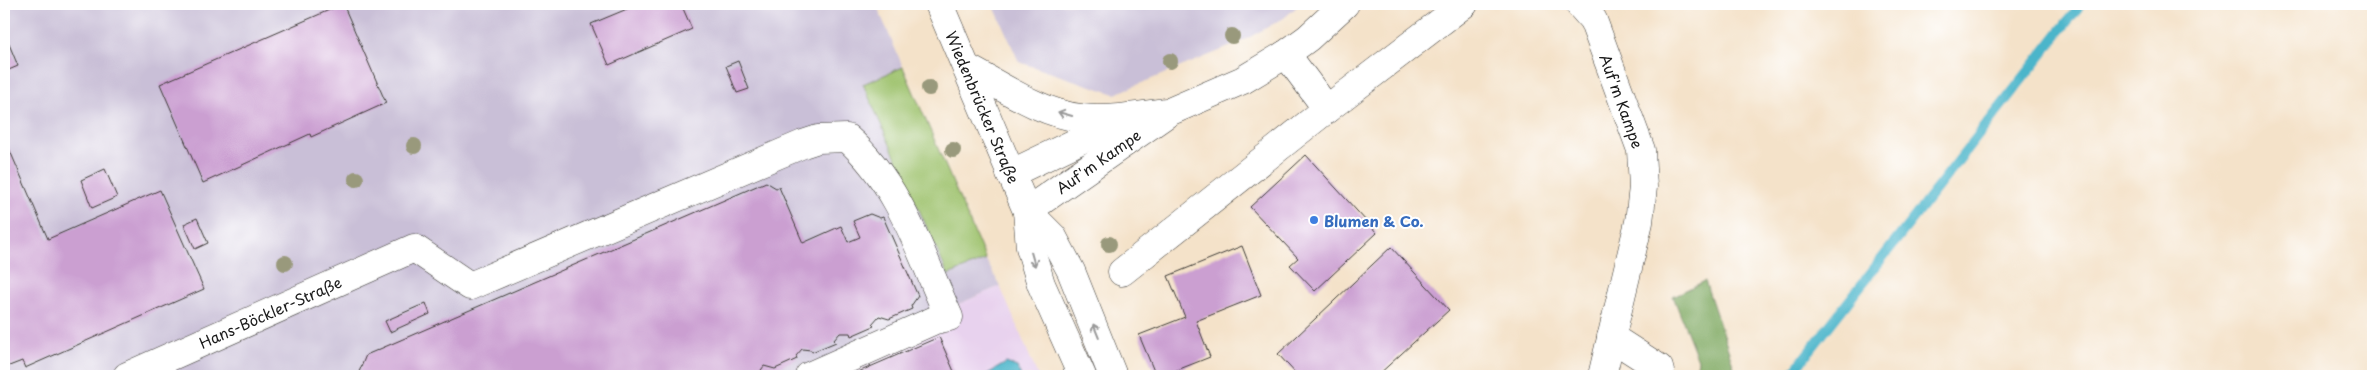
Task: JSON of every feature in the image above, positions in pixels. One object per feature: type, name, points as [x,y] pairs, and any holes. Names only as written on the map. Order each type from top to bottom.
[{"type":"street","name":"Wiedenbrücker Straße","points":[[939,4],[1027,211],[1030,247],[1041,284],[1082,376]]},
{"type":"street","name":"Auf'm Kampe","points":[[1027,211],[1169,112],[1243,80],[1286,54],[1308,38],[1345,4]]},
{"type":"street","points":[[1122,272],[1327,109],[1464,4]]},
{"type":"street","name":"Auf'm Kampe","points":[[1579,4],[1593,20],[1641,150],[1643,187],[1639,222],[1602,376]]},
{"type":"street","points":[[1286,54],[1327,109]]},
{"type":"street","name":"Auf'm Kampe","points":[[967,68],[1046,108],[1080,118],[1169,112]]},
{"type":"street","name":"Auf'm Kampe","points":[[1010,174],[1131,116]]},
{"type":"street","name":"Hans-Böckler-Straße","points":[[127,376],[414,248],[470,286],[803,144],[818,140],[847,138],[863,152],[892,189],[949,317],[935,320],[809,376]]},
{"type":"street","name":"Wiedenbrücker Straße","points":[[1027,211],[1053,237],[1072,271],[1113,376]]},
{"type":"street","points":[[1613,330],[1659,368],[1661,376]]},
{"type":"shaded area","points":[[4,4],[876,4],[903,67],[863,85],[948,275],[986,260],[1000,286],[793,376],[4,376]]},
{"type":"shaded area","points":[[993,4],[1300,4],[1284,18],[1239,43],[1115,94],[1019,62]]},
{"type":"shaded area","points":[[1000,286],[1038,376],[793,376]]},
{"type":"green space","points":[[903,67],[986,260],[948,275],[863,84]]},
{"type":"green space","points":[[1705,281],[1737,376],[1695,376],[1698,360],[1673,296]]},
{"type":"water","points":[[1006,363],[1017,367],[1021,376],[984,376]]},
{"type":"building","points":[[343,4],[386,103],[311,137],[310,134],[203,183],[160,84]]},
{"type":"building","points":[[639,4],[681,4],[692,29],[609,65],[591,24]]},
{"type":"building","points":[[4,32],[18,66],[4,72]]},
{"type":"building","points":[[738,61],[749,89],[737,93],[726,66]]},
{"type":"building","points":[[7,144],[48,239],[160,190],[204,289],[25,368],[22,361],[4,368],[4,145]]},
{"type":"building","name":"Blumen & Co.","points":[[1306,155],[1377,233],[1315,291],[1290,265],[1298,258],[1250,207]]},
{"type":"building","points":[[105,169],[117,197],[92,208],[81,180]]},
{"type":"building","points":[[766,182],[776,188],[779,187],[803,243],[841,226],[848,242],[860,237],[853,221],[870,214],[880,218],[883,217],[918,296],[911,306],[912,309],[889,319],[879,316],[872,324],[874,326],[851,336],[850,333],[840,333],[834,340],[836,342],[812,352],[811,350],[802,349],[796,356],[797,359],[775,369],[764,366],[757,376],[361,376],[359,372],[366,355]]},
{"type":"building","points":[[197,218],[208,243],[195,249],[184,224]]},
{"type":"building","points":[[1242,246],[1261,295],[1196,321],[1210,357],[1162,376],[1156,376],[1139,335],[1185,317],[1168,276]]},
{"type":"building","points":[[1391,247],[1449,310],[1377,376],[1298,376],[1278,354]]},
{"type":"building","points":[[426,303],[430,314],[390,332],[385,321]]},
{"type":"building","points":[[939,337],[956,376],[849,376]]},
{"type":"waterway","points":[[1790,376],[2081,4]]},
{"type":"place","name":"Blumen & Co.","points":[[1314,220]]}]
